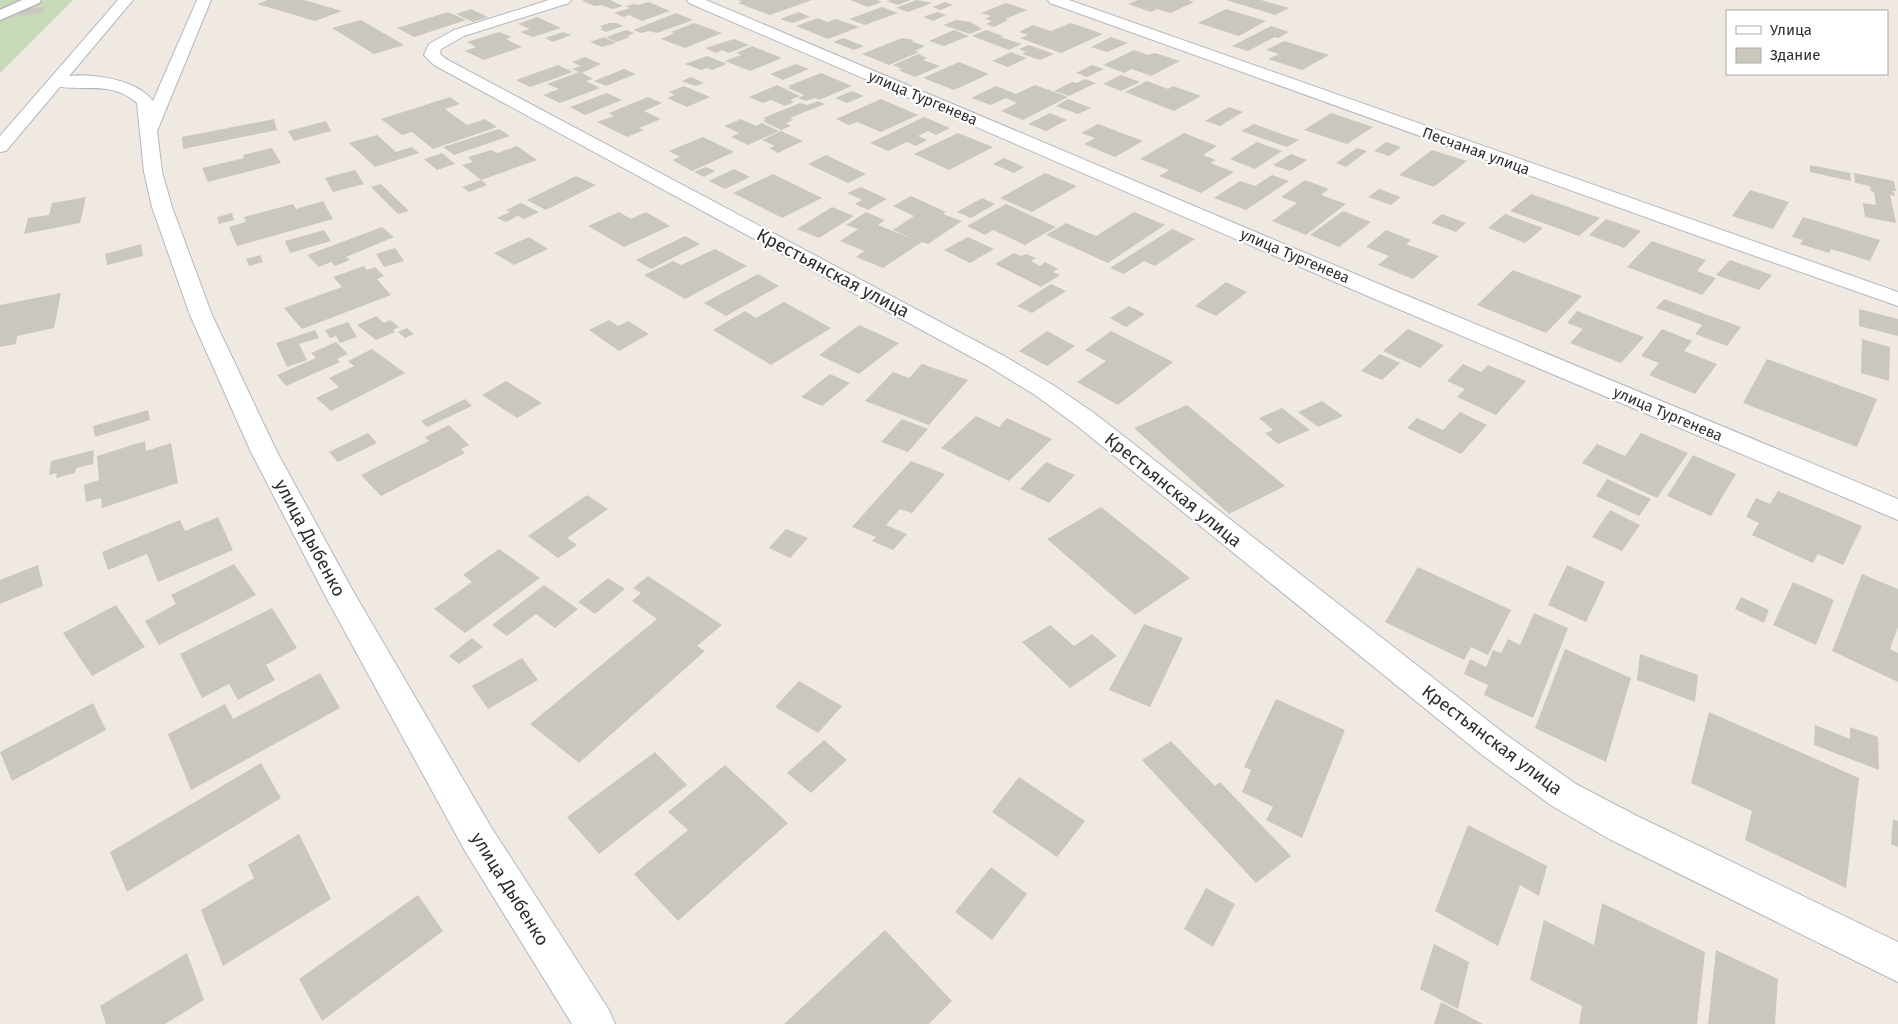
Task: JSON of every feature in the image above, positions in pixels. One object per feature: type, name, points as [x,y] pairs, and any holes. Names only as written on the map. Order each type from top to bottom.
[{"type":"street","points":[[0,147],[126,0]]},
{"type":"street","points":[[148,132],[204,0]]},
{"type":"street","name":"Крестьянская улица","points":[[564,0],[459,33],[434,47],[432,55],[440,62],[996,361],[1044,390],[1085,419],[1493,744],[1564,795],[1677,855],[1898,962]]},
{"type":"street","name":"улица Тургенева","points":[[694,0],[1387,296],[1898,510]]},
{"type":"street","name":"Песчаная улица","points":[[1055,0],[1708,234],[1898,299]]},
{"type":"street","name":"улица Дыбенко","points":[[56,82],[105,83],[131,90],[145,102],[153,172],[182,261],[201,315],[264,452],[342,599],[478,839],[595,1024]]},
{"type":"lane","points":[[0,16],[13,8],[34,0]]},
{"type":"green space","points":[[0,0],[73,0],[0,73]]},
{"type":"building","points":[[268,0],[304,0],[342,11],[315,21],[257,4]]},
{"type":"building","points":[[610,0],[623,6],[612,9],[582,1]]},
{"type":"building","points":[[738,0],[812,0],[770,15],[738,3],[742,2]]},
{"type":"building","points":[[850,0],[877,0],[882,2],[868,7]]},
{"type":"building","points":[[911,0],[898,5],[887,1]]},
{"type":"building","points":[[916,0],[932,3],[908,12],[896,8]]},
{"type":"building","points":[[1138,0],[1188,0],[1194,2],[1171,13],[1157,9],[1151,12],[1128,4]]},
{"type":"building","points":[[1226,0],[1261,0],[1289,8],[1275,15]]},
{"type":"building","points":[[649,2],[670,11],[642,21],[629,15],[624,17],[614,13],[630,8],[625,6]]},
{"type":"building","points":[[945,2],[953,5],[940,10],[933,7]]},
{"type":"building","points":[[1006,3],[1027,10],[1005,19],[1008,20],[994,27],[986,24],[992,21],[985,19],[991,16],[981,13]]},
{"type":"building","points":[[45,7],[42,13],[20,16],[23,9]]},
{"type":"building","points":[[882,7],[898,13],[865,25],[849,19]]},
{"type":"building","points":[[471,9],[488,17],[473,22],[456,14]]},
{"type":"building","points":[[1226,9],[1266,21],[1239,36],[1198,23]]},
{"type":"building","points":[[448,12],[466,20],[414,37],[397,28]]},
{"type":"building","points":[[799,12],[810,17],[792,23],[780,19]]},
{"type":"building","points":[[937,12],[946,15],[933,21],[923,17]]},
{"type":"building","points":[[676,13],[693,20],[657,33],[649,31],[641,33],[633,30]]},
{"type":"building","points":[[537,17],[561,28],[533,37],[520,32],[530,29],[518,24]]},
{"type":"building","points":[[818,18],[827,22],[836,19],[859,27],[828,39],[796,26]]},
{"type":"building","points":[[361,20],[404,45],[374,54],[332,28]]},
{"type":"building","points":[[956,20],[971,22],[982,29],[970,34],[943,25]]},
{"type":"building","points":[[617,23],[623,26],[606,32],[600,29],[603,28],[600,26]]},
{"type":"building","points":[[694,23],[722,33],[685,48],[661,39],[674,33],[671,32]]},
{"type":"building","points":[[1071,23],[1103,34],[1061,53],[1020,38],[1028,35],[1019,32],[1033,25],[1051,31]]},
{"type":"building","points":[[1271,26],[1289,32],[1248,51],[1232,46]]},
{"type":"building","points":[[626,30],[634,33],[627,36],[630,37],[616,42],[606,37]]},
{"type":"building","points":[[954,30],[969,36],[944,46],[929,41]]},
{"type":"building","points":[[986,30],[1022,44],[1009,50],[972,36]]},
{"type":"building","points":[[499,32],[512,37],[506,39],[522,47],[484,60],[465,51],[476,47],[467,42]]},
{"type":"building","points":[[563,32],[571,35],[553,42],[545,38]]},
{"type":"building","points":[[604,37],[616,43],[602,47],[590,42]]},
{"type":"building","points":[[1111,37],[1128,43],[1107,52],[1091,47]]},
{"type":"building","points":[[843,38],[864,46],[854,50],[833,42]]},
{"type":"building","points":[[902,38],[915,40],[911,41],[925,46],[915,51],[919,52],[889,65],[862,54]]},
{"type":"building","points":[[734,39],[749,45],[729,53],[722,50],[716,53],[705,48]]},
{"type":"building","points":[[1284,41],[1329,55],[1302,70],[1268,59],[1279,54],[1266,50]]},
{"type":"building","points":[[1029,45],[1054,54],[1040,60],[1022,54],[1026,52],[1019,49]]},
{"type":"building","points":[[752,46],[782,58],[750,71],[725,61],[741,55],[736,53]]},
{"type":"building","points":[[1134,50],[1148,55],[1155,53],[1180,61],[1151,76],[1132,69],[1124,73],[1103,65]]},
{"type":"building","points":[[1011,52],[1027,58],[1008,67],[992,61]]},
{"type":"building","points":[[918,54],[927,58],[923,60],[940,66],[915,77],[898,70],[902,69],[893,65]]},
{"type":"building","points":[[707,56],[727,64],[712,70],[707,68],[701,70],[685,64]]},
{"type":"building","points":[[585,57],[601,64],[582,73],[593,79],[586,81],[600,88],[560,103],[543,95],[559,89],[547,84],[579,72],[572,69],[581,66],[572,62]]},
{"type":"building","points":[[959,62],[989,74],[954,90],[923,78]]},
{"type":"building","points":[[796,64],[809,69],[783,80],[770,74]]},
{"type":"building","points":[[558,65],[573,72],[530,87],[516,80]]},
{"type":"building","points":[[1092,65],[1104,69],[1087,77],[1076,73]]},
{"type":"building","points":[[624,69],[636,74],[606,86],[594,81]]},
{"type":"building","points":[[821,73],[852,86],[819,100],[815,98],[806,101],[798,98],[804,95],[788,88],[791,87],[788,86]]},
{"type":"building","points":[[1121,75],[1140,82],[1121,91],[1103,84]]},
{"type":"building","points":[[691,77],[704,83],[695,86],[682,81]]},
{"type":"building","points":[[1085,79],[1096,83],[1069,96],[1054,91],[1072,82],[1077,83]]},
{"type":"building","points":[[1147,81],[1168,89],[1173,86],[1201,96],[1174,111],[1125,92]]},
{"type":"building","points":[[777,85],[800,96],[790,100],[794,102],[785,106],[771,100],[763,103],[749,97]]},
{"type":"building","points":[[1035,85],[1068,97],[1023,120],[1001,111],[1017,103],[1006,98],[991,105],[971,98],[996,86],[1016,94]]},
{"type":"building","points":[[684,86],[710,97],[687,107],[667,98],[675,95],[669,92]]},
{"type":"building","points":[[852,91],[864,96],[847,103],[835,98]]},
{"type":"building","points":[[607,93],[622,100],[585,115],[570,107]]},
{"type":"building","points":[[450,97],[460,104],[445,109],[467,125],[485,119],[497,127],[433,149],[412,132],[402,135],[381,119]]},
{"type":"building","points":[[648,97],[662,103],[644,111],[661,119],[639,128],[644,130],[627,137],[597,122],[614,116],[609,113]]},
{"type":"building","points":[[881,99],[918,115],[881,132],[857,122],[849,125],[836,119]]},
{"type":"building","points":[[1068,99],[1091,108],[1078,114],[1056,106]]},
{"type":"building","points":[[818,101],[825,104],[790,118],[794,120],[786,123],[791,126],[781,130],[763,121],[766,120],[763,118],[800,103],[807,105]]},
{"type":"building","points":[[1229,107],[1243,112],[1220,126],[1205,121]]},
{"type":"building","points":[[1050,113],[1067,120],[1046,131],[1028,124]]},
{"type":"building","points":[[1331,113],[1373,127],[1347,144],[1304,130]]},
{"type":"building","points":[[924,117],[950,128],[936,135],[928,131],[918,136],[927,140],[916,146],[907,142],[888,151],[870,143]]},
{"type":"building","points":[[274,119],[277,130],[183,149],[182,137]]},
{"type":"building","points":[[741,119],[756,126],[762,123],[779,131],[748,145],[731,137],[739,133],[724,126]]},
{"type":"building","points":[[326,121],[331,131],[294,141],[288,131]]},
{"type":"building","points":[[1098,124],[1143,141],[1115,157],[1084,144],[1095,138],[1081,133]]},
{"type":"building","points":[[1254,124],[1299,140],[1287,147],[1241,131]]},
{"type":"building","points":[[499,129],[510,136],[454,155],[443,147]]},
{"type":"building","points":[[781,131],[803,141],[778,153],[769,148],[775,146],[762,140]]},
{"type":"building","points":[[958,133],[993,147],[949,170],[914,154]]},
{"type":"building","points":[[1184,133],[1217,146],[1203,155],[1216,160],[1210,163],[1234,172],[1201,193],[1159,176],[1169,170],[1140,159]]},
{"type":"building","points":[[377,135],[396,152],[412,147],[419,153],[375,167],[349,143]]},
{"type":"building","points":[[703,137],[734,152],[692,171],[672,160],[680,157],[669,151]]},
{"type":"building","points":[[1257,142],[1282,151],[1255,169],[1230,159]]},
{"type":"building","points":[[1386,142],[1401,147],[1389,156],[1374,151]]},
{"type":"building","points":[[517,146],[537,160],[481,180],[462,165],[473,162],[468,157],[491,150],[497,153]]},
{"type":"building","points":[[272,148],[281,163],[208,182],[202,168],[244,158],[243,155]]},
{"type":"building","points":[[1357,148],[1367,151],[1346,167],[1336,163]]},
{"type":"building","points":[[1432,150],[1467,161],[1434,187],[1399,175]]},
{"type":"building","points":[[442,153],[455,164],[437,170],[424,159]]},
{"type":"building","points":[[1291,154],[1307,160],[1290,171],[1273,165]]},
{"type":"building","points":[[826,155],[866,174],[848,183],[808,164]]},
{"type":"building","points":[[1004,158],[1024,167],[1014,173],[993,164]]},
{"type":"building","points":[[1810,165],[1850,173],[1851,181],[1810,172]]},
{"type":"building","points":[[706,167],[715,171],[704,177],[694,172]]},
{"type":"building","points":[[734,169],[750,177],[725,189],[709,181]]},
{"type":"building","points":[[355,170],[364,184],[333,192],[325,178]]},
{"type":"building","points":[[1045,173],[1077,186],[1032,212],[1000,198]]},
{"type":"building","points":[[1854,173],[1894,181],[1896,191],[1893,191],[1895,196],[1890,195],[1896,223],[1865,217],[1863,203],[1876,205],[1874,192],[1871,191],[1870,186],[1855,183]]},
{"type":"building","points":[[773,174],[822,198],[782,218],[733,193]]},
{"type":"building","points":[[1272,175],[1289,181],[1246,210],[1214,198],[1240,181],[1255,186]]},
{"type":"building","points":[[576,176],[596,185],[546,210],[527,200]]},
{"type":"building","points":[[481,180],[487,185],[469,192],[462,187]]},
{"type":"building","points":[[1305,180],[1329,189],[1321,195],[1346,204],[1306,235],[1272,221],[1297,203],[1281,197]]},
{"type":"building","points":[[381,184],[409,211],[398,214],[371,187]]},
{"type":"building","points":[[861,187],[887,199],[868,210],[855,204],[862,200],[847,193]]},
{"type":"building","points":[[1379,189],[1401,197],[1391,205],[1368,197]]},
{"type":"building","points":[[1750,190],[1789,202],[1773,229],[1732,216]]},
{"type":"building","points":[[1531,194],[1600,218],[1579,236],[1510,211]]},
{"type":"building","points":[[911,196],[946,212],[943,214],[962,221],[928,244],[922,242],[883,268],[856,257],[864,251],[840,241],[858,229],[846,225],[866,212],[885,220],[878,225],[915,240],[893,230],[914,216],[893,206]]},
{"type":"building","points":[[86,197],[80,223],[24,234],[28,218],[49,215],[52,203]]},
{"type":"building","points":[[982,198],[995,204],[971,218],[957,212]]},
{"type":"building","points":[[323,201],[333,219],[237,246],[229,227],[246,222],[244,217],[293,204],[296,209]]},
{"type":"building","points":[[521,203],[539,212],[524,219],[518,216],[506,222],[497,218],[510,212],[506,210]]},
{"type":"building","points":[[1006,204],[1056,227],[1025,245],[993,230],[985,235],[967,226]]},
{"type":"building","points":[[832,207],[854,216],[819,238],[797,229]]},
{"type":"building","points":[[1343,211],[1371,222],[1339,247],[1310,235]]},
{"type":"building","points":[[619,212],[631,219],[646,212],[670,226],[624,247],[588,226]]},
{"type":"building","points":[[1134,212],[1165,225],[1108,263],[1046,235],[1066,223],[1096,236]]},
{"type":"building","points":[[232,213],[234,220],[219,224],[217,217]]},
{"type":"building","points":[[1442,214],[1466,223],[1456,232],[1431,223]]},
{"type":"building","points":[[1505,214],[1543,228],[1525,243],[1488,228]]},
{"type":"building","points":[[1803,217],[1880,240],[1870,261],[1831,249],[1829,253],[1800,244],[1803,240],[1792,237]]},
{"type":"building","points":[[1606,219],[1641,231],[1624,248],[1589,235]]},
{"type":"building","points":[[382,227],[394,237],[346,257],[350,260],[335,266],[331,262],[319,267],[307,255]]},
{"type":"building","points":[[1172,229],[1195,239],[1155,266],[1144,261],[1124,274],[1110,268]]},
{"type":"building","points":[[324,230],[331,241],[290,253],[285,241]]},
{"type":"building","points":[[1386,230],[1411,240],[1406,244],[1439,256],[1413,279],[1378,265],[1389,256],[1366,247]]},
{"type":"building","points":[[685,236],[700,244],[651,269],[636,260]]},
{"type":"building","points":[[529,237],[548,249],[514,265],[494,253]]},
{"type":"building","points":[[968,237],[994,249],[970,263],[944,250]]},
{"type":"building","points":[[1652,241],[1706,260],[1697,271],[1716,278],[1702,295],[1627,267]]},
{"type":"building","points":[[141,244],[143,256],[107,265],[105,254]]},
{"type":"building","points":[[395,248],[404,261],[384,267],[376,254]]},
{"type":"building","points":[[715,249],[747,266],[685,299],[644,275],[673,261],[681,265]]},
{"type":"building","points":[[1014,253],[1021,256],[1026,254],[1036,258],[1031,261],[1040,266],[1045,262],[1058,269],[1053,272],[1060,275],[1041,287],[995,264]]},
{"type":"building","points":[[260,255],[263,262],[249,266],[246,259]]},
{"type":"building","points":[[1730,260],[1772,275],[1759,290],[1716,275]]},
{"type":"building","points":[[364,266],[367,270],[375,267],[384,276],[377,279],[391,295],[302,329],[284,308],[342,287],[333,277]]},
{"type":"building","points":[[1513,270],[1582,296],[1546,333],[1477,305]]},
{"type":"building","points":[[758,274],[779,286],[726,316],[704,303]]},
{"type":"building","points":[[1226,282],[1247,292],[1216,316],[1195,306]]},
{"type":"building","points":[[1051,284],[1066,291],[1032,313],[1017,306]]},
{"type":"building","points":[[61,293],[54,328],[17,336],[16,344],[0,347],[0,305]]},
{"type":"building","points":[[1664,299],[1741,327],[1727,346],[1695,334],[1702,325],[1656,308]]},
{"type":"building","points":[[784,302],[831,328],[771,365],[713,330],[745,311],[756,318]]},
{"type":"building","points":[[1129,306],[1145,314],[1126,327],[1110,318]]},
{"type":"building","points":[[1859,309],[1898,319],[1898,336],[1859,326]]},
{"type":"building","points":[[1577,311],[1644,337],[1621,363],[1570,343],[1583,329],[1567,323]]},
{"type":"building","points":[[376,316],[384,323],[390,320],[399,327],[393,330],[395,332],[376,340],[357,325]]},
{"type":"building","points":[[609,320],[618,326],[628,321],[649,334],[619,351],[589,330]]},
{"type":"building","points":[[348,322],[357,337],[340,343],[336,336],[330,338],[325,330]]},
{"type":"building","points":[[859,325],[899,343],[859,374],[819,355]]},
{"type":"building","points":[[407,328],[414,334],[405,338],[398,332]]},
{"type":"building","points":[[1408,329],[1444,345],[1420,368],[1383,351]]},
{"type":"building","points":[[1662,329],[1692,341],[1684,351],[1717,364],[1695,394],[1649,375],[1659,363],[1641,356]]},
{"type":"building","points":[[315,330],[319,338],[299,344],[307,360],[287,367],[276,343]]},
{"type":"building","points":[[1047,331],[1075,346],[1047,366],[1019,351]]},
{"type":"building","points":[[1111,331],[1173,362],[1118,405],[1077,382],[1106,361],[1085,350]]},
{"type":"building","points":[[1862,339],[1890,347],[1889,381],[1861,373]]},
{"type":"building","points":[[336,342],[348,354],[337,359],[340,362],[286,386],[277,375],[316,358],[311,353]]},
{"type":"building","points":[[372,349],[405,373],[331,411],[316,398],[339,387],[329,378],[354,366],[348,361]]},
{"type":"building","points":[[1380,354],[1400,363],[1382,380],[1361,371]]},
{"type":"building","points":[[1767,359],[1877,399],[1857,447],[1743,403]]},
{"type":"building","points":[[922,364],[968,380],[929,425],[865,401],[893,372],[909,378]]},
{"type":"building","points":[[1463,364],[1481,372],[1488,365],[1526,381],[1496,415],[1457,397],[1465,389],[1447,381]]},
{"type":"building","points":[[830,374],[850,383],[822,406],[801,397]]},
{"type":"building","points":[[506,381],[542,403],[517,418],[482,395]]},
{"type":"building","points":[[465,399],[472,406],[427,427],[421,421]]},
{"type":"building","points":[[1322,401],[1343,416],[1318,427],[1298,412]]},
{"type":"building","points":[[1187,405],[1285,486],[1229,514],[1134,428]]},
{"type":"building","points":[[1282,408],[1310,430],[1278,444],[1265,433],[1273,430],[1259,418]]},
{"type":"building","points":[[148,410],[150,420],[95,437],[93,426]]},
{"type":"building","points":[[1460,412],[1487,425],[1461,454],[1407,428],[1417,418],[1443,430]]},
{"type":"building","points":[[976,416],[999,427],[1007,418],[1052,439],[1009,481],[941,448]]},
{"type":"building","points":[[902,419],[928,429],[908,452],[881,442]]},
{"type":"building","points":[[449,425],[469,445],[461,449],[465,453],[381,496],[361,475],[429,441],[425,437]]},
{"type":"building","points":[[368,433],[377,443],[338,462],[329,452]]},
{"type":"building","points":[[1641,433],[1688,453],[1657,498],[1582,463],[1597,444],[1625,456]]},
{"type":"building","points":[[145,441],[146,451],[171,443],[178,483],[102,508],[101,498],[86,502],[84,485],[99,480],[97,456]]},
{"type":"building","points":[[94,450],[93,464],[76,468],[75,473],[56,478],[57,473],[49,475],[51,461]]},
{"type":"building","points":[[1693,455],[1736,474],[1711,516],[1667,496]]},
{"type":"building","points":[[911,461],[945,474],[912,513],[900,509],[886,525],[907,534],[893,550],[872,541],[876,537],[852,527]]},
{"type":"building","points":[[1046,462],[1075,475],[1049,503],[1020,489]]},
{"type":"building","points":[[1607,479],[1651,499],[1639,516],[1596,496]]},
{"type":"building","points":[[1778,491],[1862,526],[1843,565],[1818,554],[1813,563],[1752,535],[1759,523],[1746,517],[1756,498],[1770,504]]},
{"type":"building","points":[[587,495],[608,509],[567,538],[577,545],[558,558],[528,536]]},
{"type":"building","points":[[1101,507],[1190,578],[1135,615],[1047,539]]},
{"type":"building","points":[[1610,510],[1640,525],[1622,551],[1592,537]]},
{"type":"building","points":[[218,517],[233,550],[158,582],[147,554],[108,570],[102,552],[180,520],[185,531]]},
{"type":"building","points":[[786,529],[808,538],[790,558],[769,548]]},
{"type":"building","points":[[499,549],[540,578],[465,633],[434,609],[472,582],[463,575]]},
{"type":"building","points":[[234,564],[256,595],[159,645],[145,621],[176,604],[171,595]]},
{"type":"building","points":[[38,565],[43,586],[0,604],[0,580]]},
{"type":"building","points":[[1567,565],[1605,582],[1586,622],[1548,605]]},
{"type":"building","points":[[1418,567],[1511,610],[1488,655],[1471,647],[1464,660],[1385,622]]},
{"type":"building","points":[[1862,574],[1898,589],[1898,627],[1890,649],[1898,653],[1898,682],[1832,651]]},
{"type":"building","points":[[648,576],[722,625],[697,646],[705,651],[579,763],[530,724],[657,619],[632,601],[641,593],[633,588]]},
{"type":"building","points":[[608,578],[625,589],[595,614],[578,602]]},
{"type":"building","points":[[1793,582],[1834,600],[1816,645],[1773,625]]},
{"type":"building","points":[[544,585],[578,609],[555,628],[536,614],[507,636],[492,625]]},
{"type":"building","points":[[1741,597],[1769,610],[1764,623],[1735,609]]},
{"type":"building","points":[[116,605],[145,647],[92,676],[63,633]]},
{"type":"building","points":[[272,608],[297,648],[266,665],[275,680],[238,700],[229,684],[202,698],[180,654]]},
{"type":"building","points":[[1534,613],[1568,628],[1533,718],[1484,695],[1488,685],[1464,674],[1470,659],[1486,667],[1493,650],[1501,653],[1508,639],[1520,645]]},
{"type":"building","points":[[1144,624],[1183,638],[1150,707],[1109,690]]},
{"type":"building","points":[[1050,625],[1074,646],[1092,634],[1117,656],[1070,688],[1022,642]]},
{"type":"building","points":[[472,638],[483,647],[459,664],[449,656]]},
{"type":"building","points":[[1565,649],[1631,678],[1606,762],[1535,728]]},
{"type":"building","points":[[1640,654],[1698,675],[1695,702],[1637,680]]},
{"type":"building","points":[[522,658],[538,680],[488,709],[472,686]]},
{"type":"building","points":[[320,673],[340,708],[191,790],[168,734],[225,704],[233,719]]},
{"type":"building","points":[[799,681],[842,706],[818,733],[775,707]]},
{"type":"building","points":[[1276,699],[1345,730],[1302,838],[1266,820],[1273,807],[1242,792],[1251,770],[1244,767]]},
{"type":"building","points":[[93,703],[106,730],[12,781],[0,752]]},
{"type":"building","points":[[1709,712],[1859,778],[1846,888],[1745,840],[1752,811],[1691,783]]},
{"type":"building","points":[[1815,725],[1850,739],[1850,727],[1878,737],[1879,770],[1814,745]]},
{"type":"building","points":[[824,740],[847,760],[811,793],[787,773]]},
{"type":"building","points":[[1171,741],[1215,786],[1220,782],[1291,856],[1256,883],[1142,760]]},
{"type":"building","points":[[655,752],[687,785],[599,854],[567,817]]},
{"type":"building","points":[[261,763],[281,798],[127,892],[110,852]]},
{"type":"building","points":[[725,765],[788,823],[678,921],[634,874],[688,830],[668,812]]},
{"type":"building","points":[[1019,777],[1085,821],[1057,857],[992,812]]},
{"type":"building","points":[[1893,819],[1898,821],[1898,847],[1891,844]]},
{"type":"building","points":[[1468,825],[1547,866],[1539,896],[1520,885],[1498,946],[1435,911]]},
{"type":"building","points":[[299,834],[331,899],[223,966],[201,910],[254,878],[248,865]]},
{"type":"building","points":[[991,867],[1027,894],[992,940],[955,912]]},
{"type":"building","points":[[1206,888],[1235,904],[1213,947],[1184,929]]},
{"type":"building","points":[[418,895],[443,931],[322,1021],[299,979]]},
{"type":"building","points":[[1602,903],[1705,952],[1697,1024],[1579,1024],[1582,1006],[1530,980],[1544,920],[1594,945]]},
{"type":"building","points":[[885,930],[952,1001],[929,1024],[784,1024]]},
{"type":"building","points":[[1434,944],[1469,962],[1458,1009],[1420,989]]},
{"type":"building","points":[[1716,950],[1778,979],[1775,1024],[1708,1024]]},
{"type":"building","points":[[187,953],[204,1000],[165,1024],[106,1024],[100,1006]]},
{"type":"building","points":[[1441,1002],[1483,1024],[1434,1024]]}]
